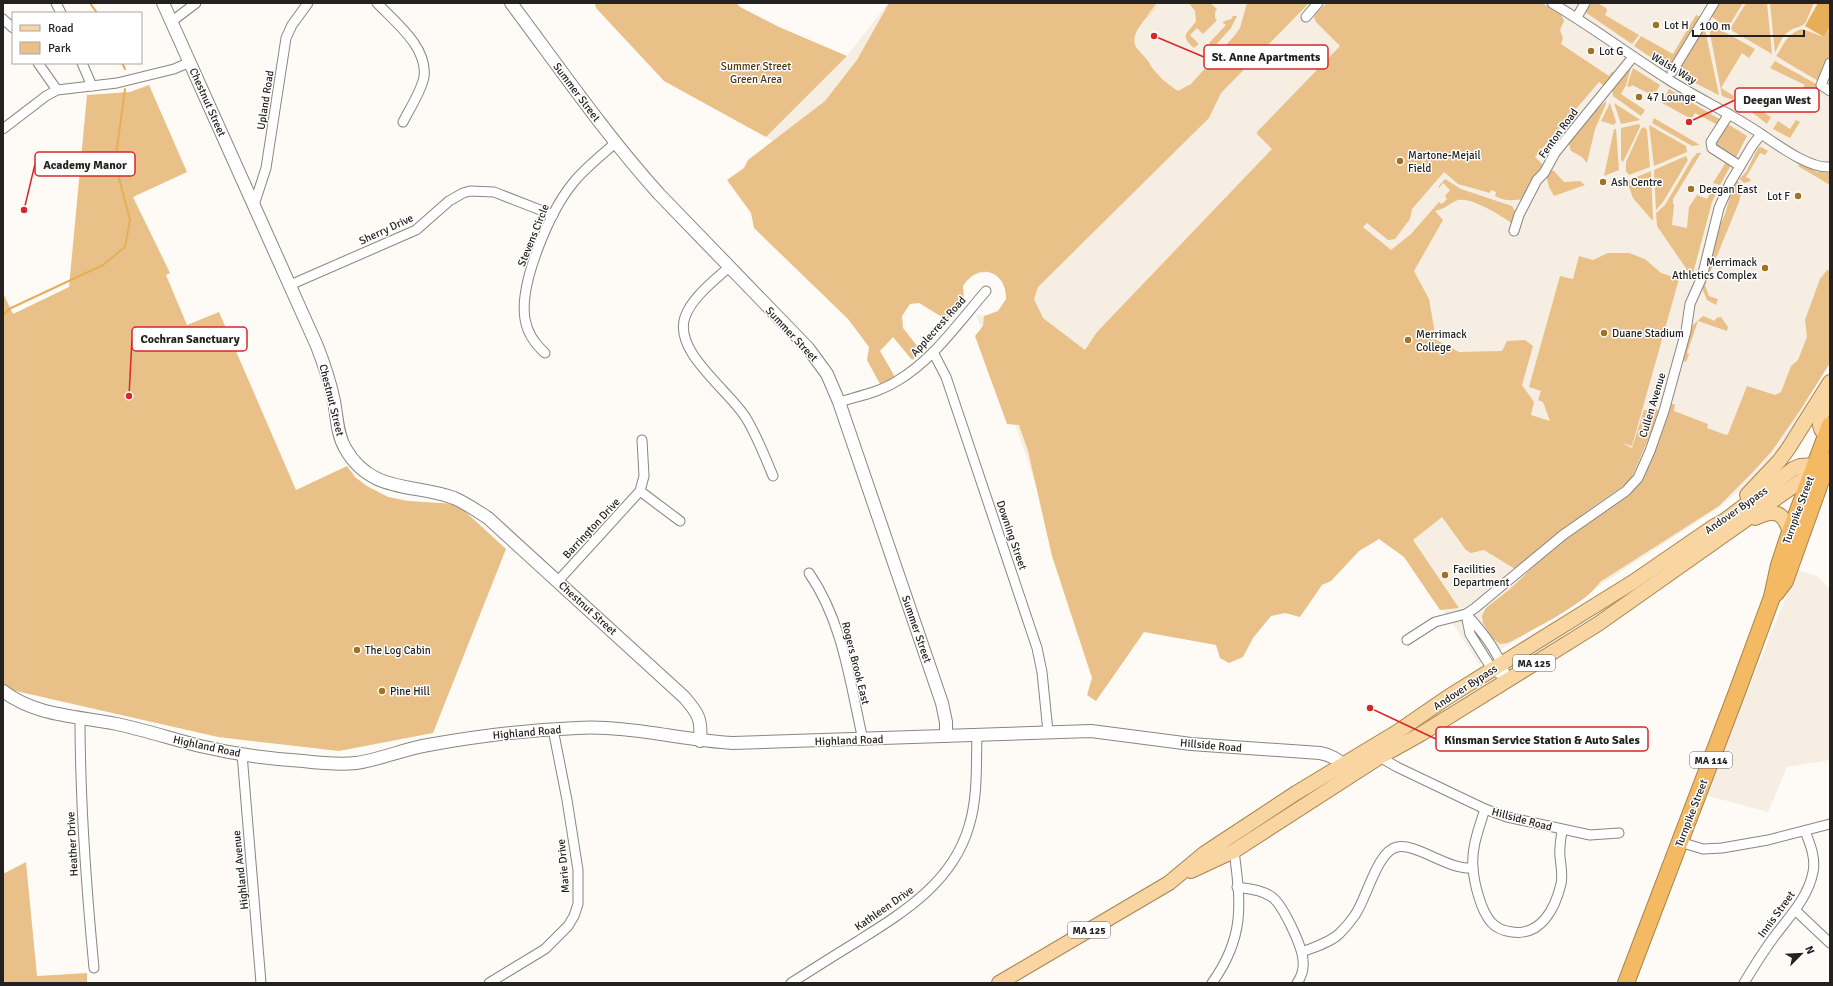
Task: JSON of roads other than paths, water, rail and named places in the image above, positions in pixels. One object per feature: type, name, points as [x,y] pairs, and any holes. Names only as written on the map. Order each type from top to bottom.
[{"type":"highway","name":"Turnpike Street","points":[[1772,597],[1781,589],[1785,581],[1823,466],[1829,433]]},
{"type":"highway","name":"Turnpike Street","points":[[1626,983],[1772,597],[1779,565],[1790,532],[1823,466]]},
{"type":"main road","name":"MA 125","points":[[1713,527],[1747,495],[1779,461],[1801,430],[1830,382]]},
{"type":"main road","points":[[1829,433],[1820,429],[1819,420],[1830,398]]},
{"type":"main road","name":"Andover Bypass","points":[[1000,983],[1178,877],[1234,851],[1352,774],[1397,732],[1448,697],[1651,570],[1724,521],[1793,469],[1800,466],[1823,466]]},
{"type":"main road","name":"Andover Bypass","points":[[1178,877],[1205,854],[1343,764],[1421,734],[1507,679],[1598,624],[1823,466]]},
{"type":"main road","points":[[1737,526],[1765,514],[1776,513],[1785,518],[1790,532]]},
{"type":"street","points":[[56,3],[60,12]]},
{"type":"street","name":"Chestnut Street","points":[[163,3],[290,284],[325,367],[341,440],[358,466],[367,473],[390,485],[453,498],[488,518],[684,697],[697,713],[700,720],[700,740]]},
{"type":"street","points":[[172,22],[196,3]]},
{"type":"street","name":"Upland Road","points":[[254,205],[266,168],[286,38],[292,25],[308,3]]},
{"type":"street","points":[[377,3],[414,44],[422,63],[424,77],[422,84],[404,122]]},
{"type":"street","name":"Summer Street","points":[[510,3],[615,143],[659,194],[816,358],[830,381],[839,402],[942,703],[946,722],[946,736]]},
{"type":"street","points":[[1306,17],[1318,3]]},
{"type":"street","name":"Walsh Way","points":[[1552,3],[1668,80],[1813,164],[1823,168],[1830,167]]},
{"type":"street","points":[[1576,18],[1585,3]]},
{"type":"street","points":[[1672,72],[1714,3]]},
{"type":"street","points":[[3,19],[12,27]]},
{"type":"street","name":"Fenton Road","points":[[1514,231],[1519,215],[1537,180],[1544,173],[1555,153],[1633,57]]},
{"type":"street","points":[[3,129],[46,96],[57,90],[117,83],[174,69],[190,62]]},
{"type":"street","points":[[1830,63],[1821,85],[1830,91]]},
{"type":"street","points":[[39,64],[57,90]]},
{"type":"street","points":[[82,64],[92,86]]},
{"type":"street","points":[[1729,114],[1711,142],[1712,148],[1740,166]]},
{"type":"street","name":"Cullen Avenue","points":[[1466,614],[1517,575],[1569,531],[1626,491],[1638,478],[1648,456],[1664,411],[1686,331],[1690,304],[1702,277],[1719,208],[1740,166],[1761,134]]},
{"type":"street","name":"Stevens Circle","points":[[545,353],[531,336],[525,321],[524,298],[535,260],[554,215],[568,190],[578,177],[615,143]]},
{"type":"street","name":"Sherry Drive","points":[[290,284],[416,230],[449,201],[463,193],[470,191],[494,192],[554,215]]},
{"type":"street","points":[[729,267],[691,306],[685,317],[683,335],[690,352],[738,406],[747,419],[773,476]]},
{"type":"street","name":"Applecrest Road","points":[[839,402],[874,392],[896,382],[909,373],[933,352],[986,291]]},
{"type":"street","name":"Downing Street","points":[[933,352],[946,377],[1037,648],[1042,672],[1048,732]]},
{"type":"street","points":[[642,440],[644,476],[640,491],[680,521]]},
{"type":"street","name":"Barrington Drive","points":[[558,581],[640,491]]},
{"type":"street","name":"Rogers Brook East","points":[[809,573],[821,591],[837,629],[863,740]]},
{"type":"street","points":[[1406,640],[1436,622],[1466,614],[1479,628],[1497,666],[1507,679]]},
{"type":"street","name":"Highland Road","points":[[3,691],[11,697],[37,708],[60,715],[118,724],[200,746],[242,754],[309,762],[356,763],[411,748],[460,740],[553,729],[605,728],[733,743],[863,740],[1062,732]]},
{"type":"street","name":"Heather Drive","points":[[80,718],[81,782],[86,875],[94,968]]},
{"type":"street","name":"Marie Drive","points":[[489,983],[545,950],[568,926],[574,916],[578,904],[579,881],[576,856],[553,729]]},
{"type":"street","name":"Hillside Road","points":[[1062,732],[1092,731],[1191,744],[1320,753],[1329,755],[1343,764],[1352,774]]},
{"type":"street","name":"Kathleen Drive","points":[[790,983],[910,908],[928,892],[940,878],[959,850],[969,826],[975,787],[977,735]]},
{"type":"street","name":"Hillside Road","points":[[1374,753],[1485,809],[1507,818],[1590,835],[1619,833]]},
{"type":"street","name":"Highland Avenue","points":[[242,754],[261,983]]},
{"type":"street","points":[[1485,809],[1474,846],[1473,868],[1486,915],[1500,930],[1510,932],[1528,932],[1544,922],[1557,896],[1561,883],[1562,870],[1560,858],[1562,830]]},
{"type":"street","points":[[1680,842],[1703,849],[1722,848],[1768,840],[1830,824]]},
{"type":"street","name":"Innis Street","points":[[1744,983],[1808,890],[1813,871],[1812,851],[1805,831]]},
{"type":"street","points":[[1302,952],[1330,940],[1345,927],[1355,915],[1379,864],[1388,851],[1401,847],[1411,848],[1458,868],[1473,868]]},
{"type":"street","points":[[1212,983],[1221,969],[1236,934],[1239,903],[1234,851]]},
{"type":"street","points":[[1238,887],[1255,889],[1266,893],[1279,903],[1302,952],[1303,966],[1301,977],[1297,983]]},
{"type":"street","points":[[1795,910],[1830,943]]},
{"type":"waterway","points":[[90,3],[96,12]]},
{"type":"waterway","points":[[122,64],[125,69]]},
{"type":"waterway","points":[[3,315],[11,308],[103,265],[125,247],[130,220],[115,163],[125,89]]},
{"type":"place","name":"Lot H","points":[[1656,25]]},
{"type":"place","name":"St. Anne Apartments","points":[[1154,36]]},
{"type":"place","name":"Lot G","points":[[1591,51]]},
{"type":"place","name":"47 Lounge","points":[[1639,97]]},
{"type":"place","name":"Deegan West","points":[[1689,122]]},
{"type":"place","name":"Martone-Mejail Field","points":[[1400,161]]},
{"type":"place","name":"Ash Centre","points":[[1603,182]]},
{"type":"place","name":"Deegan East","points":[[1691,189]]},
{"type":"place","name":"Lot F","points":[[1798,196]]},
{"type":"place","name":"Academy Manor","points":[[24,210]]},
{"type":"place","name":"Merrimack Athletics Complex","points":[[1765,268]]},
{"type":"place","name":"Duane Stadium","points":[[1604,333]]},
{"type":"place","name":"Merrimack College","points":[[1408,340]]},
{"type":"place","name":"Cochran Sanctuary","points":[[129,396]]},
{"type":"place","name":"Facilities Department","points":[[1445,575]]},
{"type":"place","name":"The Log Cabin","points":[[357,650]]},
{"type":"place","name":"Pine Hill","points":[[382,691]]},
{"type":"place","name":"Kinsman Service Station & Auto Sales","points":[[1370,708]]},
{"type":"park label","name":"Summer Street Green Area","points":[[756,72]]}]
